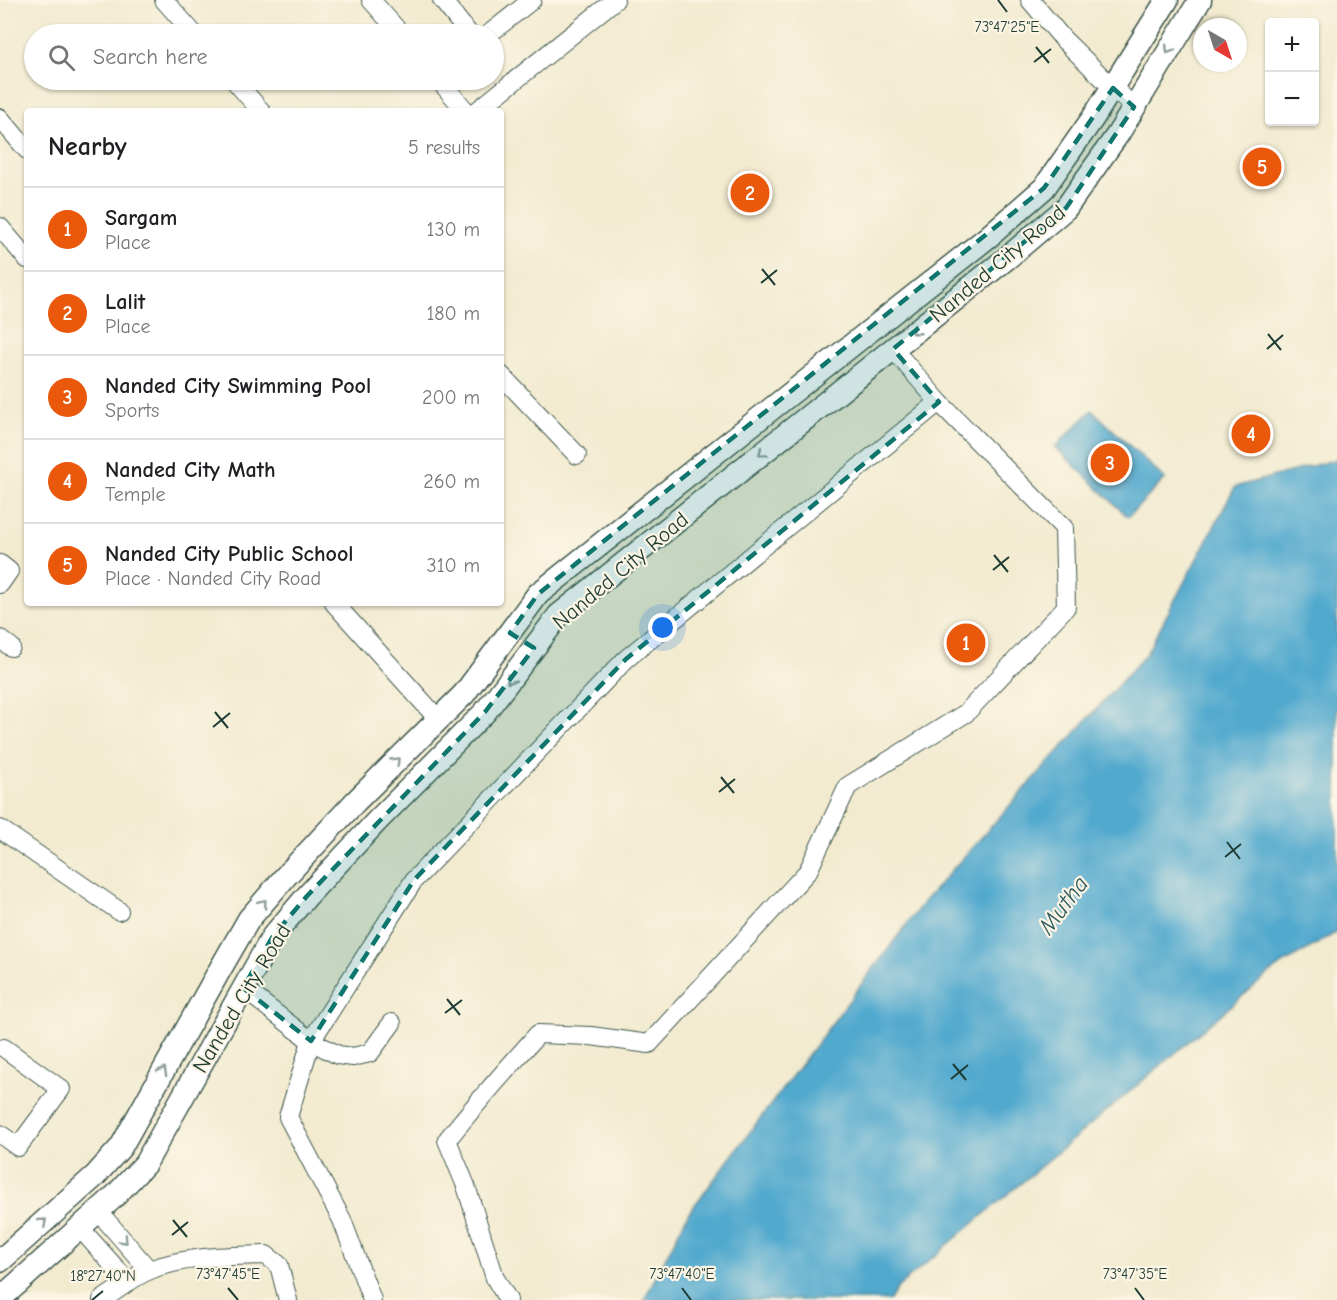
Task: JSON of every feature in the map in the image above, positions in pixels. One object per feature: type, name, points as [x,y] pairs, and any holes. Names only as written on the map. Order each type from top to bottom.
[{"type":"street","points":[[164,0],[186,24]]},
{"type":"street","points":[[371,0],[392,24]]},
{"type":"street","points":[[442,0],[461,24]]},
{"type":"street","points":[[502,24],[532,0]]},
{"type":"street","points":[[504,89],[615,0]]},
{"type":"street","points":[[1030,0],[1064,40],[1134,106]]},
{"type":"street","name":"Nanded City Road","points":[[0,1261],[95,1176],[121,1147],[249,919],[348,810],[464,694],[538,594],[988,237],[1044,188],[1113,88],[1167,0]]},
{"type":"street","name":"Nanded City Road","points":[[0,1299],[115,1196],[145,1164],[273,936],[377,821],[485,712],[559,615],[1006,259],[1066,208],[1118,134],[1200,0]]},
{"type":"street","points":[[243,90],[258,108]]},
{"type":"street","points":[[448,90],[463,108]]},
{"type":"street","points":[[481,108],[503,90]]},
{"type":"street","points":[[0,118],[24,146]]},
{"type":"street","points":[[0,227],[24,255]]},
{"type":"street","points":[[508,1300],[495,1278],[466,1186],[447,1140],[487,1090],[538,1034],[591,1036],[649,1044],[808,871],[848,786],[966,713],[1065,607],[1064,528],[939,402],[893,349]]},
{"type":"street","points":[[504,378],[577,455]]},
{"type":"street","points":[[372,1300],[342,1220],[288,1118],[311,1041],[414,880],[626,659],[939,402]]},
{"type":"street","points":[[0,564],[9,571],[0,584]]},
{"type":"street","points":[[337,606],[438,720]]},
{"type":"street","points":[[510,633],[534,648]]},
{"type":"street","points":[[0,829],[119,911]]},
{"type":"street","points":[[243,988],[311,1041],[338,1055],[353,1057],[370,1053],[392,1023]]},
{"type":"street","points":[[0,1134],[18,1147],[61,1089],[4,1048]]},
{"type":"street","points":[[98,1211],[149,1270]]},
{"type":"street","points":[[80,1228],[123,1290]]},
{"type":"street","points":[[102,1300],[123,1290],[149,1270],[166,1265],[203,1259],[266,1255],[279,1266],[288,1300]]},
{"type":"highlighted area","points":[[1113,88],[1134,107],[1066,208],[893,349],[939,402],[626,659],[414,880],[311,1041],[243,988],[273,936],[307,896],[485,712],[534,648],[510,633],[538,594],[1044,188]]},
{"type":"water","points":[[1092,410],[1165,479],[1128,517],[1055,447]]},
{"type":"water","name":"Mutha","points":[[1337,459],[1337,932],[1276,968],[898,1287],[890,1300],[644,1300],[688,1214],[925,900],[1146,654],[1235,487]]},
{"type":"place","name":"Nanded City Public School","points":[[1262,167]]},
{"type":"place","name":"Lalit","points":[[750,193]]},
{"type":"place","name":"Nanded City Math","points":[[1251,434]]},
{"type":"place","name":"Nanded City Swimming Pool","points":[[1110,463]]},
{"type":"place","name":"Sargam","points":[[966,643]]}]
